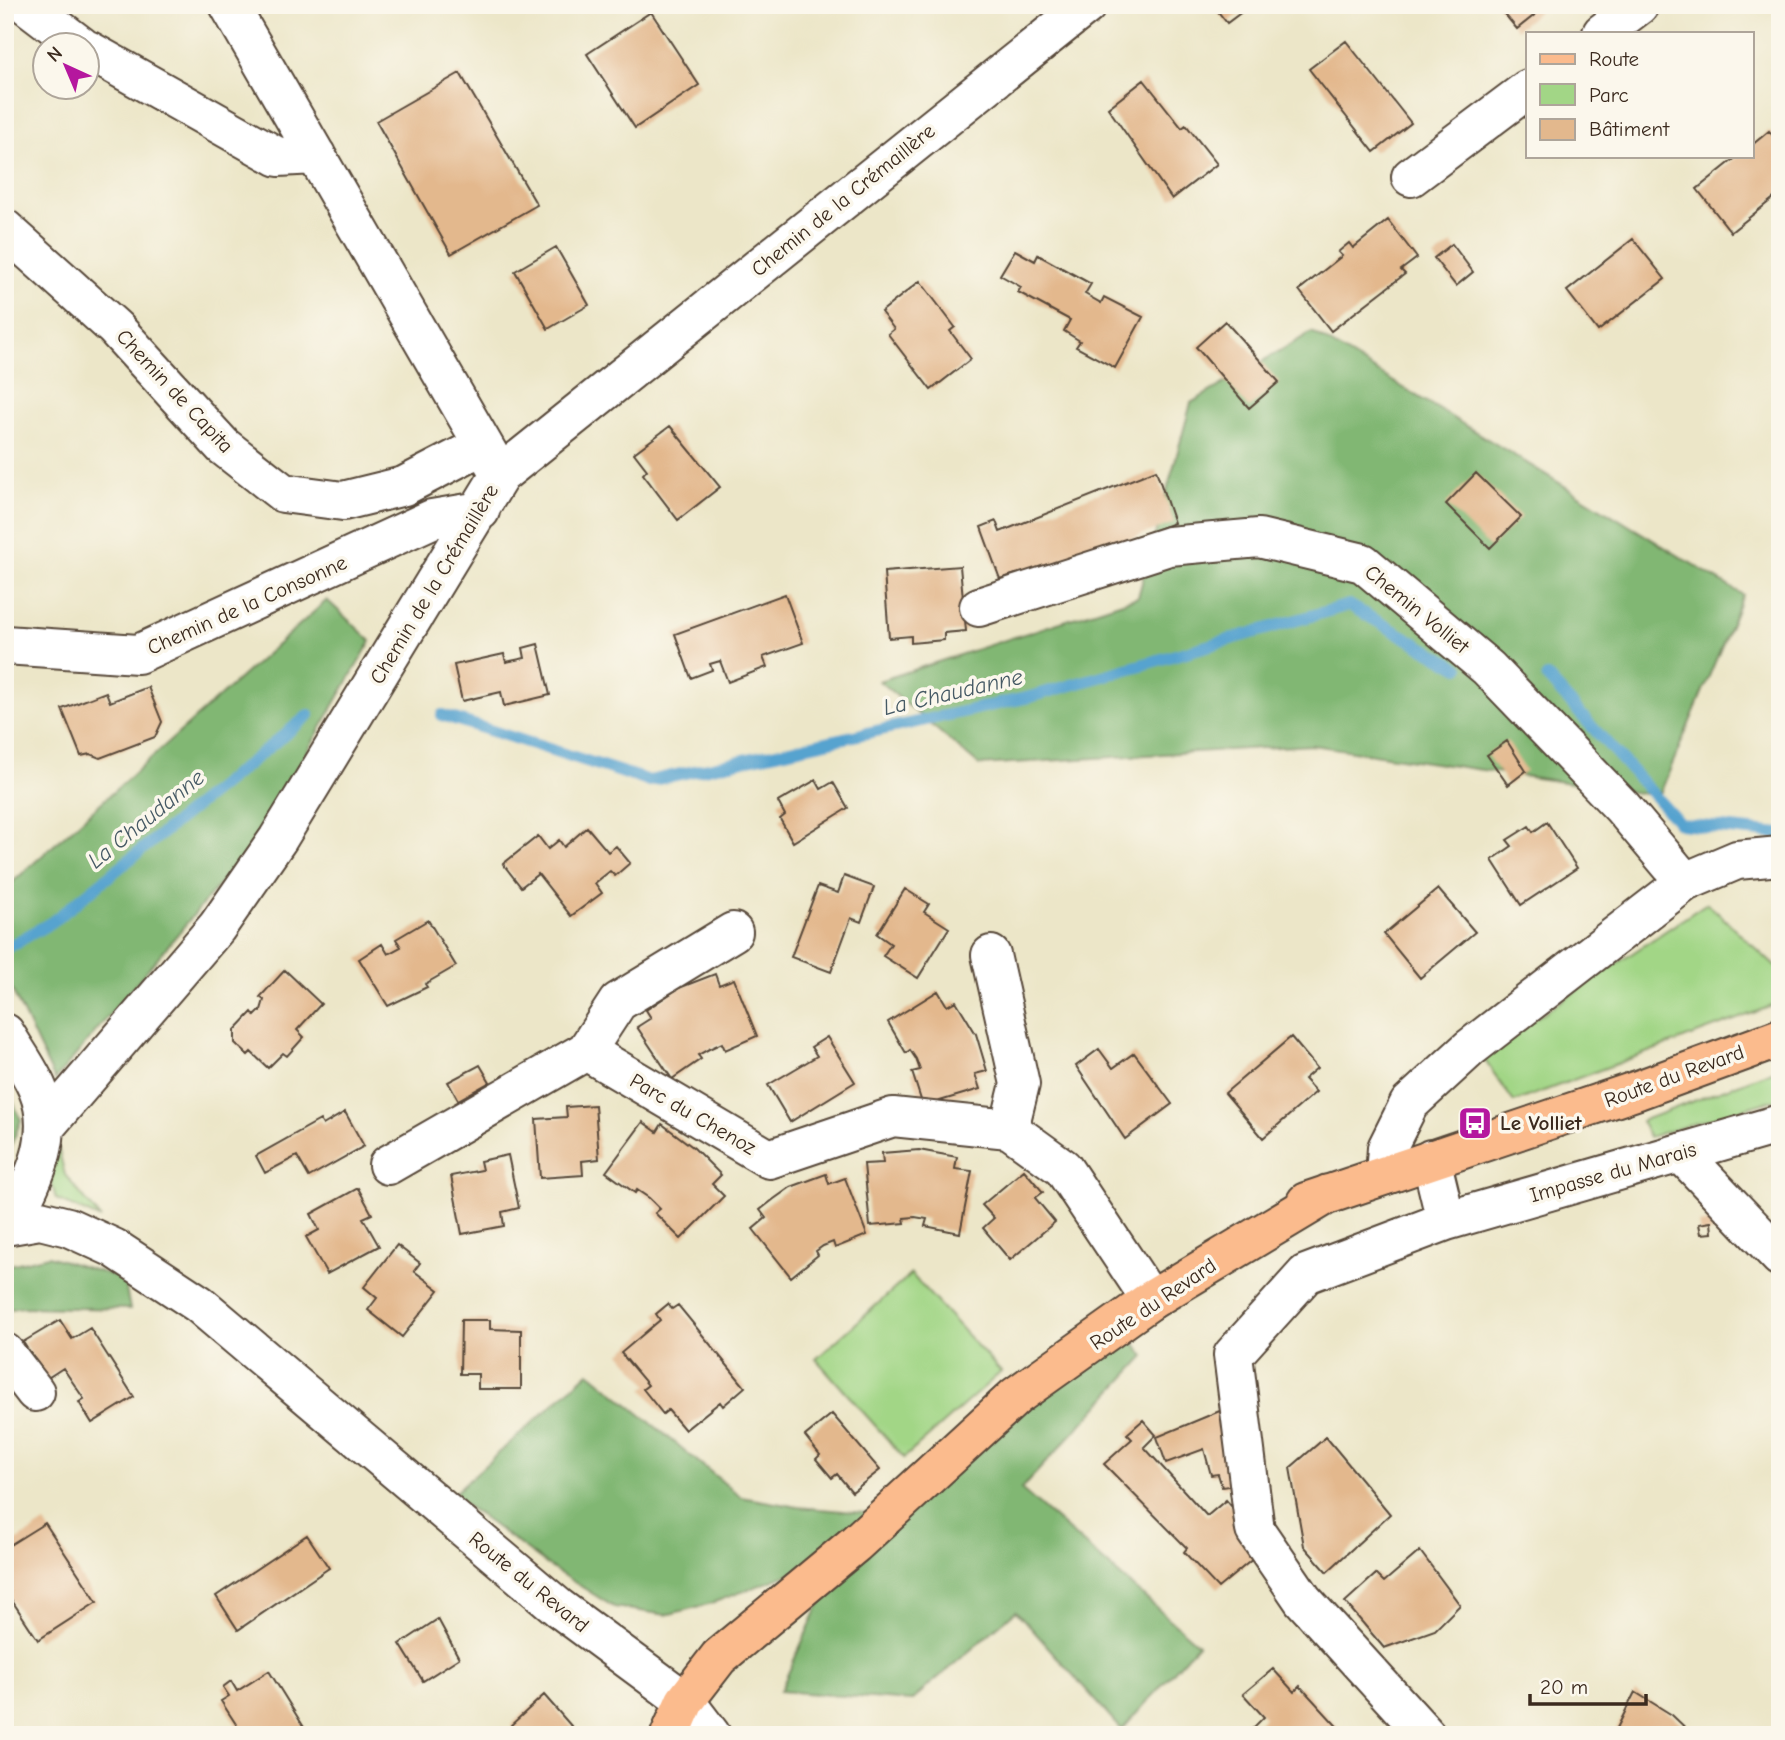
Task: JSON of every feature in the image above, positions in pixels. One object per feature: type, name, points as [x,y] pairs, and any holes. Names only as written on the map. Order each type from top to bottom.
[{"type":"main road","name":"Route du Revard","points":[[677,1718],[719,1657],[855,1544],[1016,1396],[1061,1341],[1093,1310],[1143,1289],[1226,1231],[1638,1090],[1780,1038]]},
{"type":"street","points":[[27,5],[63,32]]},
{"type":"street","points":[[229,5],[492,460]]},
{"type":"street","name":"Chemin de la Crémaillère","points":[[51,1115],[218,927],[278,839],[480,511],[492,460],[1087,5]]},
{"type":"street","points":[[1603,32],[1639,5]]},
{"type":"street","points":[[102,58],[278,157],[316,155]]},
{"type":"street","points":[[1411,177],[1526,91]]},
{"type":"street","name":"Chemin de Capita","points":[[5,229],[115,328],[223,446],[283,493],[343,501],[492,460]]},
{"type":"street","name":"Chemin de la Consonne","points":[[5,645],[138,654],[432,519],[480,511]]},
{"type":"street","name":"Chemin Volliet","points":[[979,607],[1169,546],[1259,538],[1363,563],[1488,668],[1622,807],[1685,882]]},
{"type":"street","points":[[1385,1175],[1387,1148],[1409,1104],[1470,1048],[1685,882],[1737,860],[1780,856]]},
{"type":"street","points":[[388,1166],[586,1051],[618,1002],[733,932]]},
{"type":"street","points":[[991,956],[1020,1084],[1009,1129]]},
{"type":"street","points":[[5,1033],[51,1115],[39,1168],[18,1224]]},
{"type":"street","name":"Parc du Chenoz","points":[[586,1051],[769,1159],[893,1117],[1009,1129],[1063,1168],[1143,1289]]},
{"type":"street","name":"Impasse du Marais","points":[[1426,1735],[1303,1600],[1255,1530],[1233,1354],[1306,1274],[1446,1221],[1780,1124]]},
{"type":"street","points":[[1681,1153],[1780,1257]]},
{"type":"street","points":[[1430,1159],[1446,1221]]},
{"type":"street","name":"Route du Revard","points":[[18,1224],[68,1227],[114,1248],[199,1304],[559,1608],[677,1718]]},
{"type":"street","points":[[5,1353],[35,1392]]},
{"type":"street","points":[[677,1718],[711,1735]]},
{"type":"green space","points":[[1312,332],[1743,595],[1659,796],[1312,745],[979,765],[879,681],[1138,597],[1191,403]]},
{"type":"green space","points":[[327,600],[371,641],[255,842],[55,1080],[5,975],[5,889]]},
{"type":"green space","points":[[1707,903],[1780,971],[1780,1003],[1514,1102],[1481,1055]]},
{"type":"green space","points":[[1780,1068],[1780,1098],[1649,1137],[1641,1121]]},
{"type":"green space","points":[[5,1084],[21,1120],[5,1161]]},
{"type":"green space","points":[[57,1143],[65,1175],[101,1219],[56,1199],[51,1181]]},
{"type":"green space","points":[[48,1256],[124,1279],[130,1309],[22,1307],[5,1310],[5,1266]]},
{"type":"green space","points":[[911,1274],[1001,1372],[904,1458],[816,1359]]},
{"type":"green space","points":[[1123,1329],[1145,1356],[1021,1489],[1198,1644],[1122,1730],[1016,1611],[911,1701],[780,1691],[828,1585],[814,1565],[712,1603],[666,1615],[614,1607],[553,1569],[452,1495],[589,1372],[741,1497],[798,1507],[898,1516]]},
{"type":"building","points":[[1213,5],[1251,5],[1227,23]]},
{"type":"building","points":[[1497,5],[1539,5],[1542,9],[1517,29]]},
{"type":"building","points":[[651,12],[699,85],[635,128],[587,54]]},
{"type":"building","points":[[1346,41],[1411,123],[1374,152],[1309,69]]},
{"type":"building","points":[[460,73],[537,205],[451,254],[376,121]]},
{"type":"building","points":[[1144,80],[1182,128],[1186,125],[1217,164],[1172,199],[1108,108]]},
{"type":"building","points":[[1769,131],[1780,144],[1780,193],[1731,232],[1697,189],[1736,158],[1754,158],[1754,143]]},
{"type":"building","points":[[1388,220],[1417,258],[1401,270],[1405,274],[1331,331],[1299,290],[1342,256],[1338,252],[1349,243],[1353,248]]},
{"type":"building","points":[[1633,239],[1665,279],[1598,331],[1567,291]]},
{"type":"building","points":[[1452,244],[1473,272],[1456,286],[1434,258]]},
{"type":"building","points":[[556,247],[589,305],[548,329],[515,271]]},
{"type":"building","points":[[1015,250],[1035,261],[1038,255],[1091,284],[1085,294],[1101,303],[1104,297],[1143,317],[1115,368],[1076,347],[1080,341],[1064,331],[1070,320],[1018,292],[1021,287],[1000,275]]},
{"type":"building","points":[[920,281],[955,327],[950,331],[971,359],[931,390],[888,334],[894,329],[881,312]]},
{"type":"building","points":[[1225,321],[1279,382],[1249,408],[1196,347]]},
{"type":"building","points":[[670,426],[720,487],[678,520],[643,474],[647,470],[634,453]]},
{"type":"building","points":[[1156,470],[1174,523],[1018,580],[1016,574],[1000,579],[981,527],[996,521],[1000,532]]},
{"type":"building","points":[[1476,473],[1521,517],[1490,548],[1446,504]]},
{"type":"building","points":[[960,566],[966,631],[944,633],[944,640],[911,643],[911,636],[889,638],[884,572]]},
{"type":"building","points":[[785,594],[803,643],[763,657],[767,667],[728,682],[720,661],[710,664],[712,670],[691,678],[675,634]]},
{"type":"building","points":[[538,644],[550,695],[504,706],[501,692],[462,701],[454,665],[504,654],[506,662],[525,658],[523,648]]},
{"type":"building","points":[[148,687],[162,722],[155,737],[100,758],[90,754],[81,756],[62,709],[106,692],[110,702]]},
{"type":"building","points":[[1507,741],[1526,771],[1508,785],[1487,755]]},
{"type":"building","points":[[816,780],[821,789],[833,782],[848,808],[793,842],[780,819],[785,815],[778,802]]},
{"type":"building","points":[[1547,822],[1577,868],[1521,905],[1492,860],[1512,846],[1507,840],[1529,826],[1533,832]]},
{"type":"building","points":[[587,827],[608,852],[616,846],[630,863],[615,876],[610,871],[595,883],[602,893],[571,916],[538,874],[521,887],[503,864],[538,836],[548,849],[559,840],[564,847]]},
{"type":"building","points":[[844,876],[874,887],[861,922],[851,918],[831,972],[791,957],[818,886],[838,893]]},
{"type":"building","points":[[905,889],[929,904],[924,912],[949,928],[918,978],[883,956],[891,944],[877,934]]},
{"type":"building","points":[[1438,889],[1475,932],[1420,978],[1384,934]]},
{"type":"building","points":[[428,920],[456,966],[425,984],[427,987],[388,1006],[359,959],[382,944],[388,954],[401,947],[396,939]]},
{"type":"building","points":[[285,970],[321,1004],[297,1030],[304,1037],[287,1056],[283,1053],[268,1068],[251,1052],[248,1055],[235,1043],[235,1030],[252,1012],[255,1016],[261,1010],[264,1000],[260,997]]},
{"type":"building","points":[[715,974],[719,985],[734,979],[757,1036],[725,1050],[722,1043],[709,1049],[698,1055],[701,1059],[672,1079],[637,1027],[651,1018],[646,1010],[679,988]]},
{"type":"building","points":[[938,991],[947,1006],[956,1001],[976,1034],[987,1071],[975,1074],[980,1089],[923,1106],[912,1072],[920,1070],[916,1059],[910,1050],[906,1053],[888,1022]]},
{"type":"building","points":[[827,1037],[855,1082],[790,1122],[768,1085],[817,1056],[811,1047]]},
{"type":"building","points":[[1291,1037],[1317,1068],[1304,1079],[1316,1092],[1263,1138],[1225,1093]]},
{"type":"building","points":[[1099,1049],[1113,1068],[1134,1053],[1172,1104],[1125,1139],[1076,1066]]},
{"type":"building","points":[[480,1065],[490,1082],[458,1100],[448,1082]]},
{"type":"building","points":[[595,1105],[599,1159],[582,1161],[583,1175],[540,1178],[536,1119],[567,1117],[566,1107]]},
{"type":"building","points":[[345,1112],[364,1146],[309,1177],[297,1156],[265,1173],[256,1156],[320,1120],[323,1125]]},
{"type":"building","points":[[643,1122],[657,1132],[662,1124],[694,1148],[721,1175],[712,1184],[724,1196],[681,1239],[655,1213],[660,1209],[649,1198],[637,1190],[635,1193],[606,1172]]},
{"type":"building","points":[[919,1150],[957,1157],[955,1169],[972,1171],[960,1233],[925,1226],[927,1219],[915,1217],[904,1218],[905,1223],[870,1226],[864,1164],[883,1163],[882,1153]]},
{"type":"building","points":[[508,1155],[519,1208],[502,1212],[504,1226],[462,1234],[451,1176],[482,1170],[480,1161]]},
{"type":"building","points":[[1024,1170],[1043,1192],[1035,1198],[1055,1222],[1010,1260],[983,1228],[994,1218],[982,1205]]},
{"type":"building","points":[[826,1174],[829,1184],[845,1178],[867,1235],[835,1248],[833,1242],[823,1246],[816,1251],[818,1255],[791,1277],[753,1229],[766,1218],[760,1210],[774,1199],[791,1187]]},
{"type":"building","points":[[358,1188],[372,1214],[363,1218],[379,1246],[327,1274],[306,1237],[319,1230],[311,1214]]},
{"type":"building","points":[[1711,1222],[1712,1233],[1701,1234],[1699,1224]]},
{"type":"building","points":[[397,1245],[420,1263],[414,1271],[439,1290],[402,1337],[368,1310],[377,1298],[364,1287]]},
{"type":"building","points":[[668,1304],[672,1309],[678,1305],[745,1387],[723,1406],[720,1402],[685,1430],[668,1410],[663,1414],[643,1389],[648,1385],[621,1353],[660,1320],[656,1314]]},
{"type":"building","points":[[60,1320],[72,1339],[90,1328],[134,1397],[92,1423],[79,1402],[84,1399],[63,1368],[46,1379],[23,1342]]},
{"type":"building","points":[[461,1320],[490,1320],[490,1329],[521,1330],[521,1389],[478,1389],[478,1374],[460,1374]]},
{"type":"building","points":[[1227,1408],[1243,1484],[1222,1487],[1218,1474],[1211,1475],[1204,1449],[1166,1463],[1157,1437]]},
{"type":"building","points":[[832,1414],[880,1470],[852,1492],[837,1474],[832,1478],[816,1459],[820,1455],[805,1436]]},
{"type":"building","points":[[1143,1420],[1156,1435],[1144,1447],[1207,1516],[1226,1500],[1240,1516],[1234,1521],[1252,1540],[1254,1558],[1218,1588],[1184,1552],[1187,1548],[1104,1464],[1132,1439],[1127,1434]]},
{"type":"building","points":[[1326,1437],[1390,1514],[1327,1572],[1304,1546],[1290,1468]]},
{"type":"building","points":[[45,1523],[97,1602],[38,1640],[5,1590],[5,1548]]},
{"type":"building","points":[[307,1535],[329,1568],[238,1630],[216,1596]]},
{"type":"building","points":[[1420,1551],[1460,1605],[1435,1630],[1384,1648],[1345,1602],[1376,1574],[1384,1582]]},
{"type":"building","points":[[438,1619],[459,1658],[423,1681],[400,1644]]},
{"type":"building","points":[[1273,1669],[1294,1692],[1300,1686],[1345,1735],[1253,1735],[1250,1731],[1264,1717],[1243,1694]]},
{"type":"building","points":[[269,1671],[305,1729],[296,1735],[243,1735],[221,1701],[229,1696],[223,1687],[231,1681],[237,1691]]},
{"type":"building","points":[[1635,1692],[1672,1715],[1693,1735],[1628,1735],[1616,1730]]},
{"type":"building","points":[[544,1695],[579,1735],[519,1735],[511,1725]]},
{"type":"waterway","name":"La Chaudanne","points":[[442,715],[649,781],[1030,697],[1349,605],[1459,668]]},
{"type":"waterway","points":[[1547,677],[1680,824],[1780,834]]},
{"type":"waterway","name":"La Chaudanne","points":[[5,949],[52,922],[309,715]]},
{"type":"place","name":"Le Volliet","points":[[1475,1123]]}]
